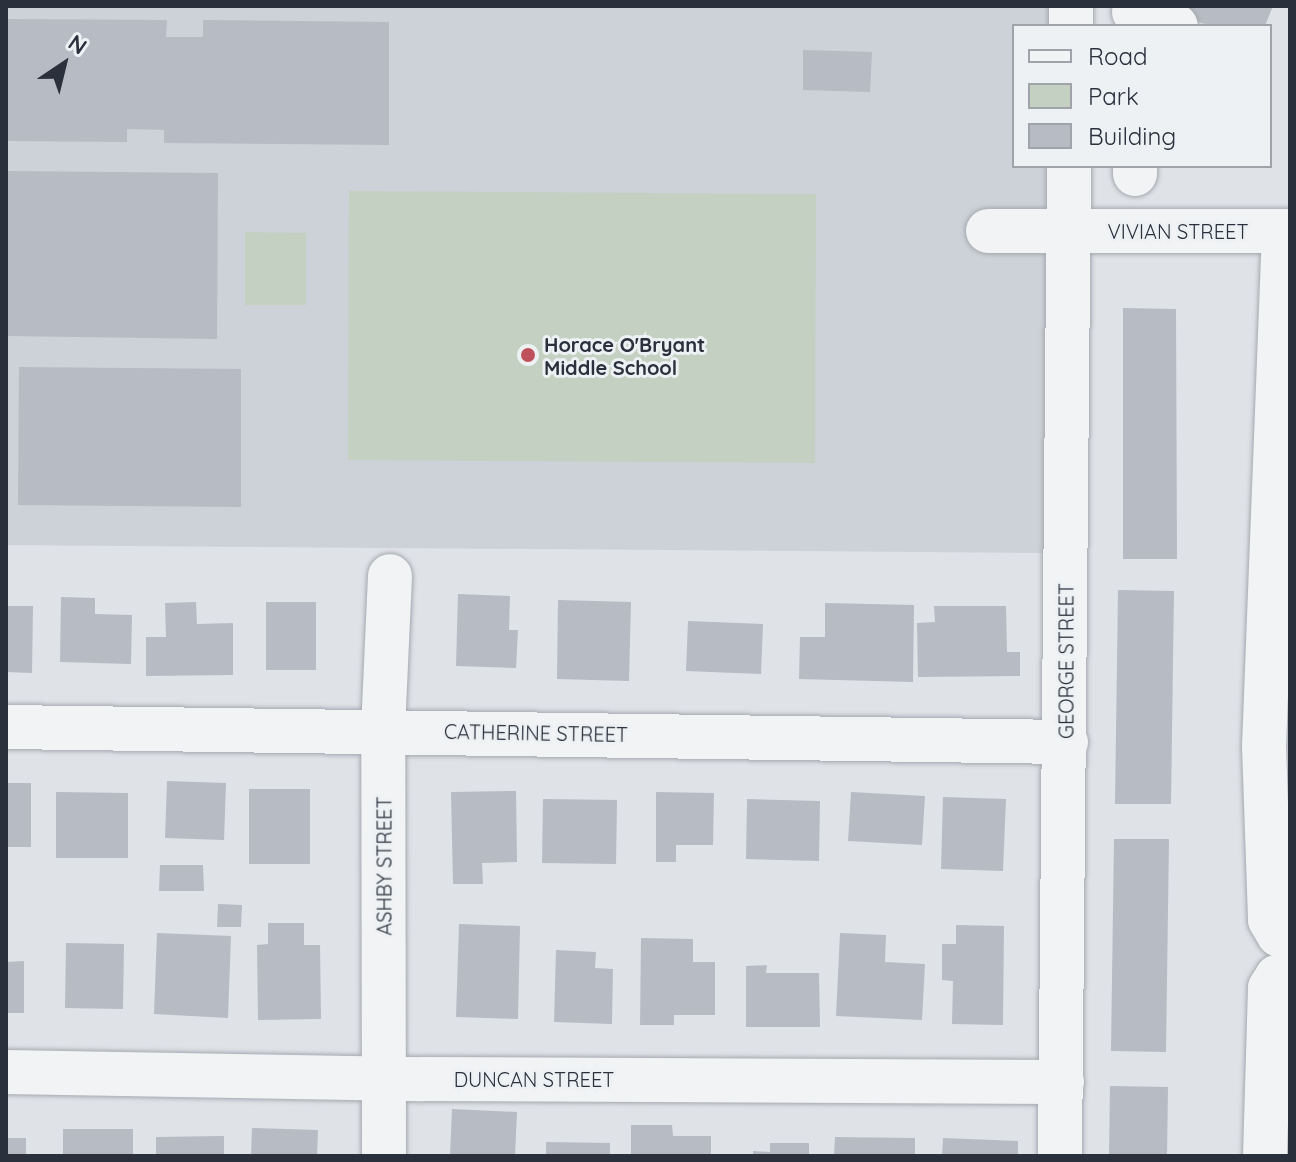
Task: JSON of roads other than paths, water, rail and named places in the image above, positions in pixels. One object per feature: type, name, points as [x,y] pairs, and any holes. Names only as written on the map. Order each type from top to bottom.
[{"type":"street","points":[[1134,15],[1168,24]]},
{"type":"street","name":"GEORGE STREET","points":[[1060,1156],[1069,168]]},
{"type":"street","name":"VIVIAN STREET","points":[[988,231],[1287,231]]},
{"type":"street","points":[[1287,231],[1264,746],[1270,920],[1279,935],[1290,937]]},
{"type":"street","name":"ASHBY STREET","points":[[384,1156],[383,730],[390,576]]},
{"type":"street","name":"CATHERINE STREET","points":[[6,727],[1066,742]]},
{"type":"street","points":[[1265,1156],[1270,988],[1277,977],[1290,976]]},
{"type":"street","name":"DUNCAN STREET","points":[[6,1072],[385,1078],[1062,1082]]},
{"type":"place","name":"Horace O'Bryant Middle School","points":[[528,355]]}]
